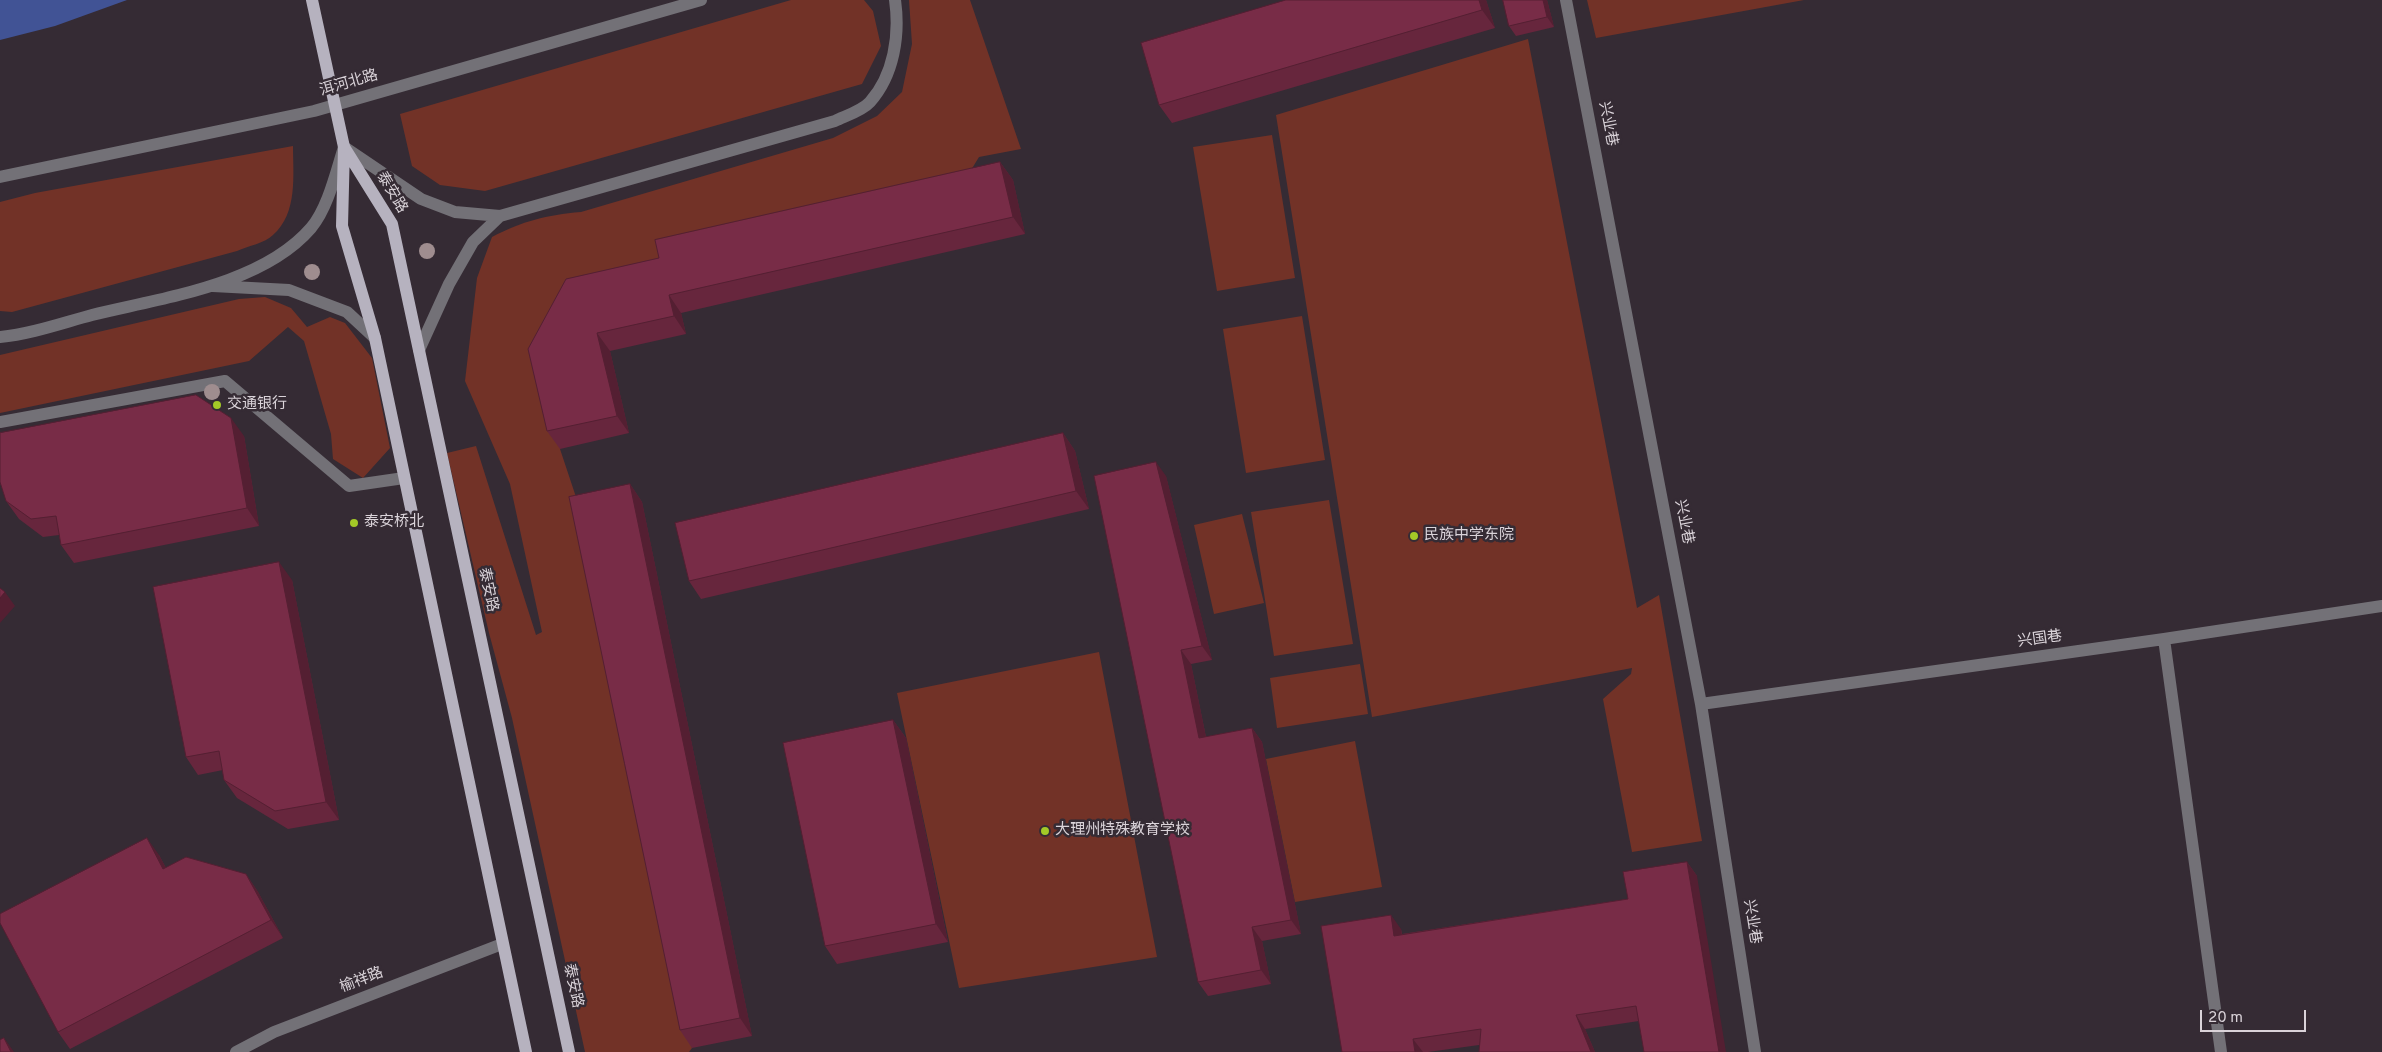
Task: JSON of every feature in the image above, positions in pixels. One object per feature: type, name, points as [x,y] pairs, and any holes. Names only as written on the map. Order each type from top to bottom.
[{"type":"main road","name":"泰安路","points":[[312,0],[344,147],[342,226],[375,338],[526,1052]]},
{"type":"main road","name":"泰安路","points":[[344,147],[392,224],[570,1052]]},
{"type":"street","name":"洱河北路","points":[[0,176],[314,111],[701,0]]},
{"type":"street","points":[[0,338],[208,286],[256,268],[287,249],[312,227],[328,195],[344,147],[421,199],[455,212],[500,216],[836,121],[869,104],[890,71],[898,28],[896,0]]},
{"type":"street","name":"兴业巷","points":[[1566,0],[1702,704],[1755,1052]]},
{"type":"street","points":[[419,350],[445,291],[473,242],[500,216]]},
{"type":"street","points":[[208,286],[289,290],[347,312],[375,338]]},
{"type":"street","points":[[0,422],[225,381],[349,486],[404,478]]},
{"type":"street","name":"兴国巷","points":[[1702,704],[2164,639],[2382,606]]},
{"type":"street","points":[[2164,639],[2221,1052]]},
{"type":"street","name":"榆祥路","points":[[236,1052],[274,1032],[502,944]]},
{"type":"shaded area","points":[[791,0],[864,0],[873,11],[881,46],[862,84],[485,191],[440,185],[412,166],[400,114]]},
{"type":"shaded area","points":[[909,0],[970,0],[1021,149],[979,157],[957,193],[578,297],[560,449],[582,515],[692,1048],[689,1052],[585,1052],[512,718],[489,633],[447,453],[476,446],[536,635],[542,632],[510,484],[465,381],[477,278],[492,237],[514,227],[546,217],[581,212],[833,138],[877,116],[902,92],[912,44]]},
{"type":"shaded area","points":[[1587,0],[1804,0],[1596,38]]},
{"type":"shaded area","points":[[1528,39],[1637,608],[1659,595],[1702,841],[1632,852],[1603,699],[1631,674],[1632,668],[1372,717],[1276,115]]},
{"type":"shaded area","points":[[1272,135],[1295,278],[1217,291],[1193,147]]},
{"type":"shaded area","points":[[293,146],[292,193],[287,216],[281,226],[266,240],[237,251],[12,312],[0,311],[0,202],[35,193]]},
{"type":"shaded area","points":[[265,297],[291,308],[307,327],[330,317],[345,323],[372,358],[390,448],[363,478],[333,459],[331,434],[304,341],[288,327],[249,361],[0,413],[0,355],[239,299]]},
{"type":"shaded area","points":[[1302,316],[1325,460],[1246,473],[1223,329]]},
{"type":"shaded area","points":[[1329,500],[1353,644],[1274,656],[1251,512]]},
{"type":"shaded area","points":[[1242,514],[1264,603],[1214,614],[1194,525]]},
{"type":"shaded area","points":[[1099,652],[1157,957],[959,988],[897,693]]},
{"type":"shaded area","points":[[1360,664],[1368,714],[1277,728],[1270,678]]},
{"type":"shaded area","points":[[1355,741],[1382,887],[1295,902],[1266,759]]},
{"type":"water","points":[[0,0],[127,0],[55,26],[0,40]]},
{"type":"building","points":[[1286,0],[1479,0],[1482,10],[1159,105],[1141,43]]},
{"type":"building","points":[[1503,0],[1543,0],[1547,17],[1509,26]]},
{"type":"building","points":[[1000,162],[1013,217],[669,295],[674,316],[597,333],[617,416],[547,431],[528,349],[566,279],[659,258],[655,240]]},
{"type":"building","points":[[196,395],[231,418],[247,508],[61,545],[56,516],[31,519],[6,501],[0,482],[0,433]]},
{"type":"building","points":[[1063,433],[1076,491],[689,581],[675,523]]},
{"type":"building","points":[[1156,462],[1202,646],[1181,650],[1199,738],[1252,728],[1291,920],[1252,927],[1261,970],[1198,982],[1094,476]]},
{"type":"building","points":[[630,484],[740,1018],[680,1030],[569,497]]},
{"type":"building","points":[[279,562],[326,802],[275,811],[224,780],[219,751],[186,757],[153,587]]},
{"type":"building","points":[[0,588],[5,592],[0,598]]},
{"type":"building","points":[[893,720],[936,924],[825,946],[783,743]]},
{"type":"building","points":[[147,838],[163,869],[186,857],[246,874],[271,920],[58,1032],[0,923],[0,914]]},
{"type":"building","points":[[1687,862],[1719,1052],[1644,1052],[1636,1006],[1576,1015],[1591,1052],[1479,1052],[1481,1029],[1413,1039],[1415,1052],[1342,1052],[1321,926],[1391,915],[1394,936],[1628,899],[1623,872]]},
{"type":"building","points":[[4,1038],[11,1052],[0,1052],[0,1040]]},
{"type":"place","name":"交通银行","points":[[217,405]]},
{"type":"place","name":"泰安桥北","points":[[354,523]]},
{"type":"place","name":"民族中学东院","points":[[1414,536]]},
{"type":"place","name":"大理州特殊教育学校","points":[[1045,831]]}]
